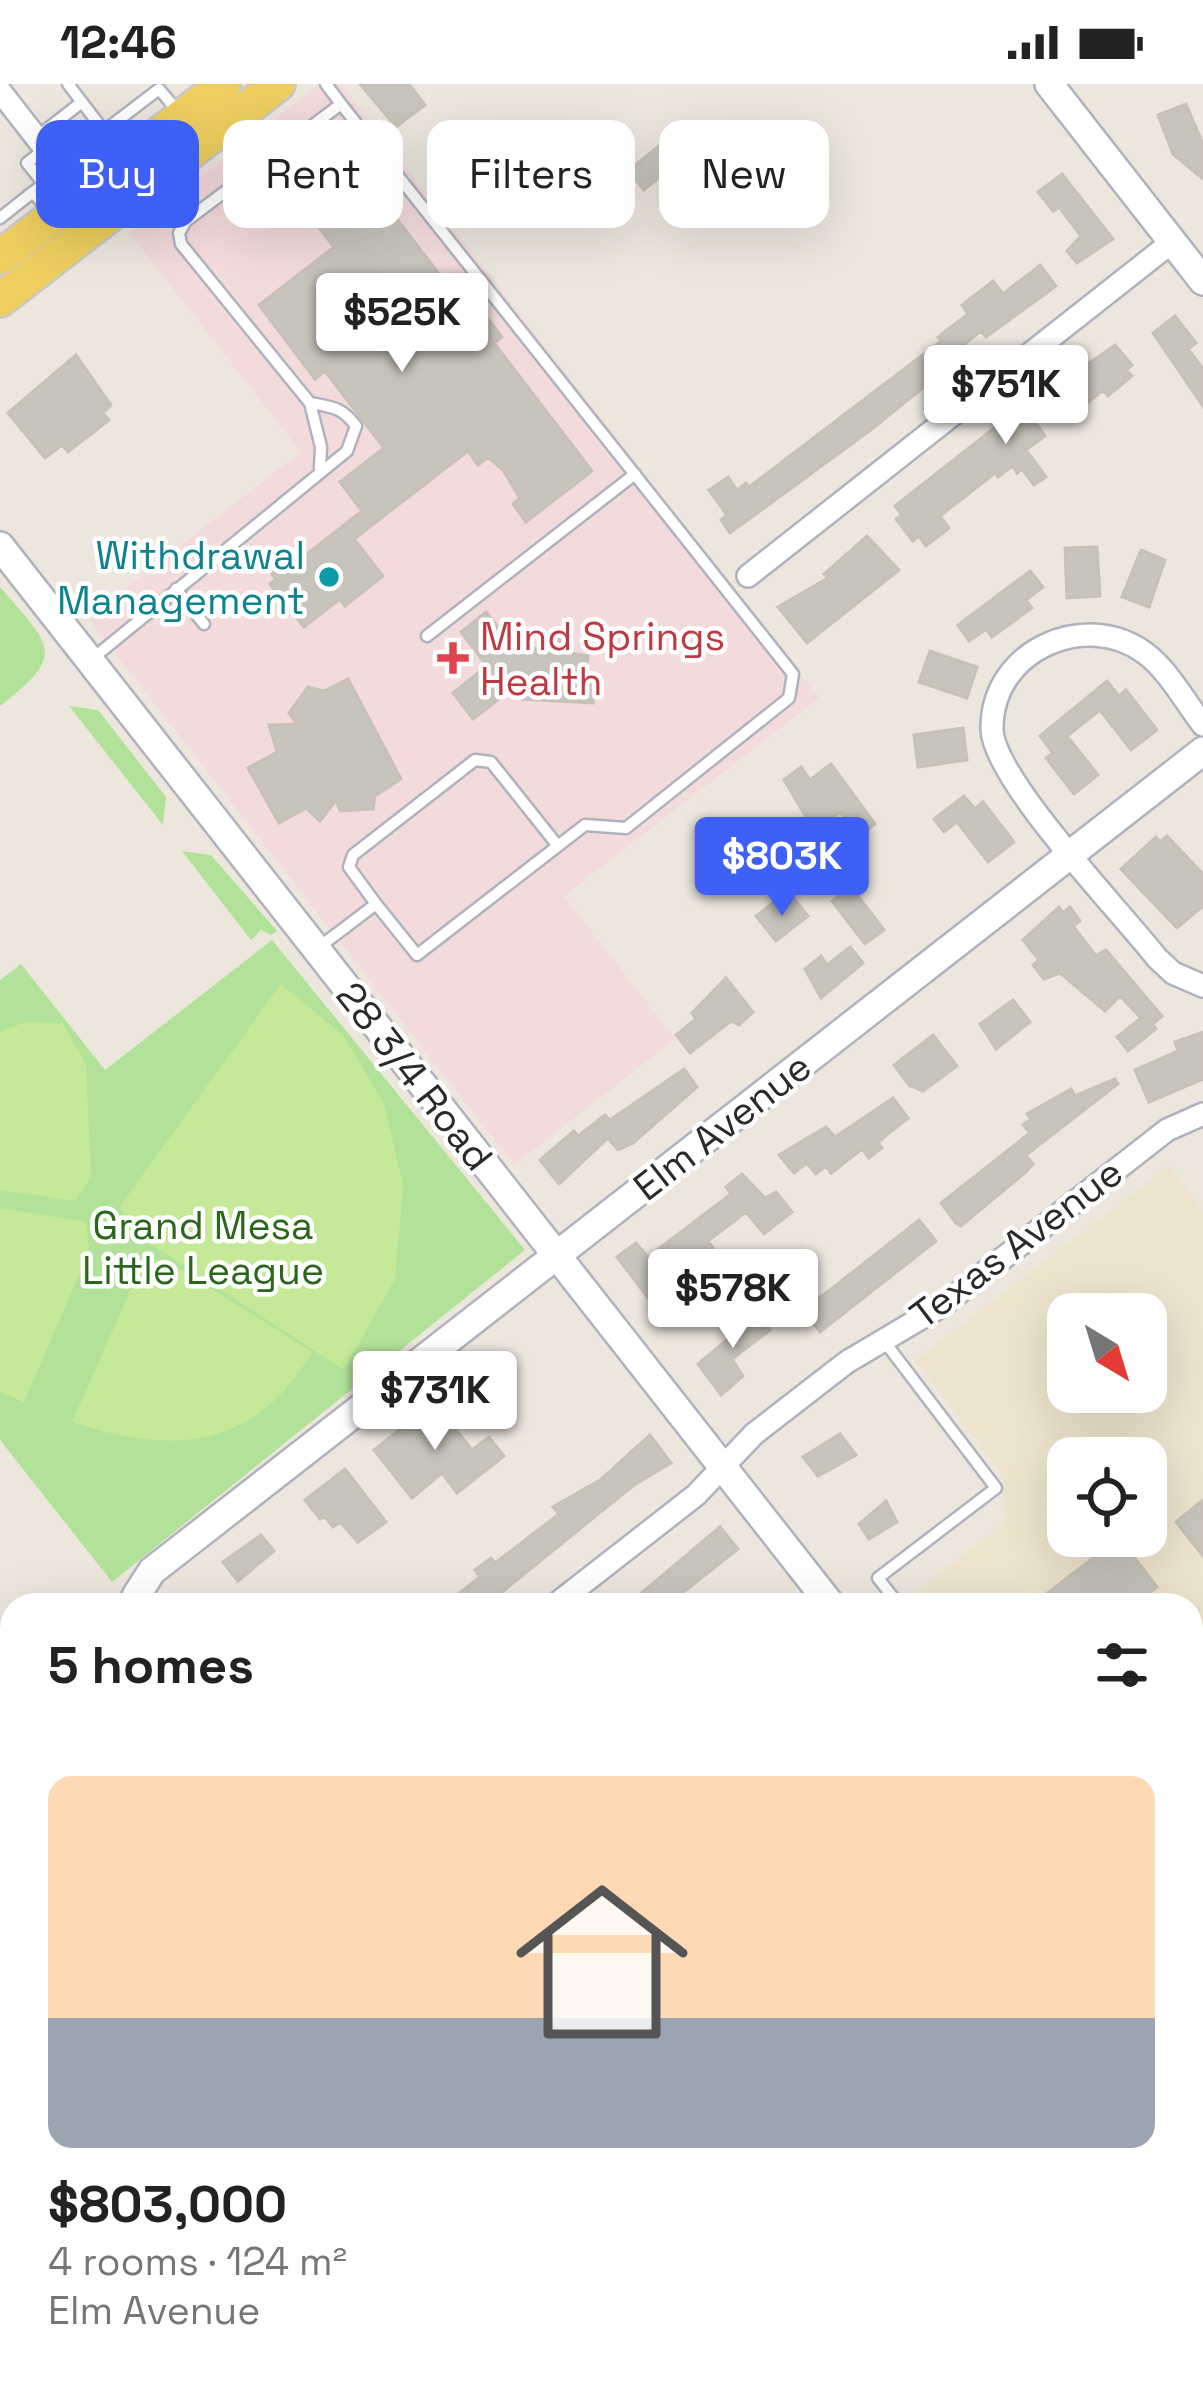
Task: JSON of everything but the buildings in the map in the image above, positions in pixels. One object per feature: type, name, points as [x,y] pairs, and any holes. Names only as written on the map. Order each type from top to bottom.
[{"type":"main road","points":[[178,120],[224,84]]},
{"type":"main road","points":[[3,297],[278,84]]},
{"type":"main road","points":[[0,257],[36,213]]},
{"type":"main road","points":[[3,297],[28,262],[70,228]]},
{"type":"street","points":[[1060,88],[1203,281]]},
{"type":"street","points":[[0,91],[36,137]]},
{"type":"street","points":[[748,576],[1172,242]]},
{"type":"street","name":"28 3/4 Road","points":[[0,546],[823,1593]]},
{"type":"street","points":[[1203,725],[1148,655],[1118,638],[1072,632],[1024,656],[999,695],[992,730],[1005,768],[1070,853],[1157,958],[1173,973],[1203,986]]},
{"type":"street","name":"Elm Avenue","points":[[141,1593],[152,1571],[1203,751]]},
{"type":"street","name":"Texas Avenue","points":[[571,1593],[696,1496],[754,1434],[882,1339],[944,1305],[1167,1130],[1203,1114]]},
{"type":"lane","points":[[68,84],[104,131],[159,89],[182,117]]},
{"type":"lane","points":[[326,84],[793,674],[789,698],[626,828],[585,825],[558,846],[417,955],[349,867],[353,855],[476,760],[491,762],[558,846]]},
{"type":"lane","points":[[64,120],[82,102]]},
{"type":"lane","points":[[320,468],[321,447],[310,404],[181,244],[179,233],[186,221],[341,104]]},
{"type":"lane","points":[[0,218],[36,206]]},
{"type":"lane","points":[[89,661],[346,451],[356,426],[334,405],[310,404]]},
{"type":"lane","points":[[427,636],[635,474]]},
{"type":"lane","points":[[176,589],[204,624]]},
{"type":"lane","points":[[316,950],[376,904]]},
{"type":"lane","points":[[882,1339],[996,1488],[878,1578],[890,1593]]},
{"type":"shaded area","name":"Mind Springs Health","points":[[320,84],[341,84],[369,120],[274,120]]},
{"type":"shaded area","name":"Mind Springs Health","points":[[223,159],[223,228],[403,228],[403,164],[427,194],[427,228],[453,228],[819,698],[564,896],[675,1039],[514,1165],[88,618],[301,452],[129,232],[134,228],[199,228],[199,178]]},
{"type":"shaded area","points":[[1169,1166],[1203,1211],[1203,1593],[915,1593],[1005,1523],[1000,1471],[915,1361]]},
{"type":"green space","points":[[0,587],[41,637],[45,649],[36,674],[0,706]]},
{"type":"green space","points":[[69,706],[98,710],[166,797],[163,825]]},
{"type":"green space","points":[[182,851],[211,855],[277,931],[271,935],[261,930],[251,940]]},
{"type":"green space","name":"Grand Mesa Little League","points":[[272,940],[525,1250],[112,1582],[0,1440],[0,980],[21,964],[105,1070]]},
{"type":"green space","points":[[281,984],[344,1036],[384,1104],[403,1185],[395,1279],[344,1370],[132,1232],[120,1206]]},
{"type":"green space","points":[[26,1022],[63,1023],[86,1065],[91,1177],[75,1201],[0,1190],[0,1031]]},
{"type":"green space","points":[[0,1208],[86,1222],[89,1252],[24,1402],[0,1392]]},
{"type":"green space","points":[[164,1259],[312,1352],[289,1385],[264,1409],[208,1436],[144,1439],[72,1422],[140,1269]]},
{"type":"place","name":"Withdrawal Management","points":[[329,577]]},
{"type":"place","name":"Mind Springs Health","points":[[453,658]]}]
